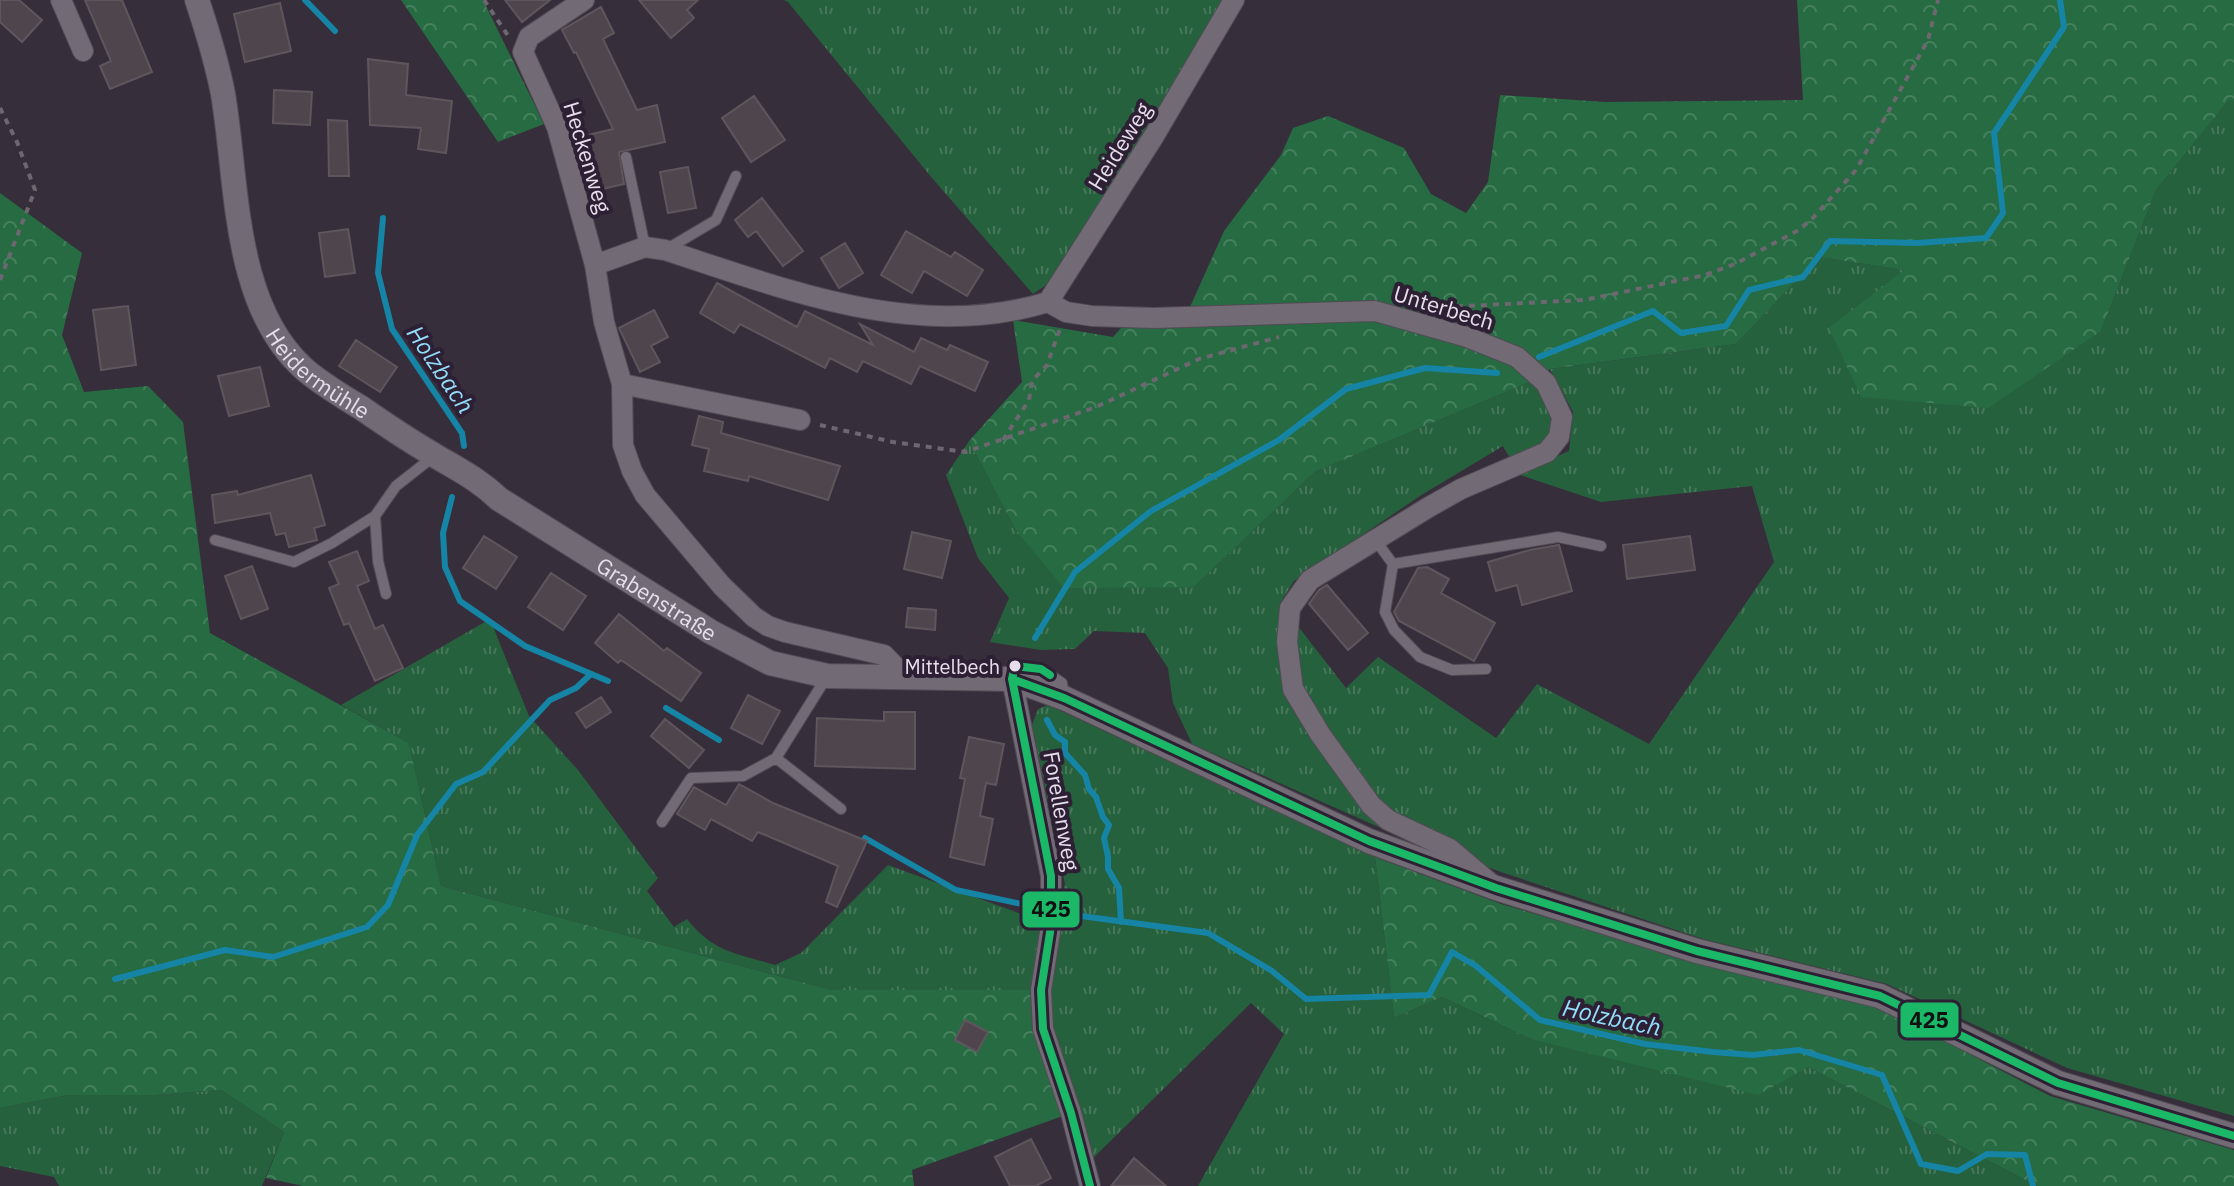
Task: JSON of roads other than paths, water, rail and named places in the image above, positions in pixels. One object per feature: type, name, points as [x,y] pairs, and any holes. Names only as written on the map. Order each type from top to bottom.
[{"type":"street","points":[[61,0],[83,51]]},
{"type":"street","name":"Heidermühle","points":[[197,0],[222,91],[250,272],[271,328],[284,349],[304,369],[435,456]]},
{"type":"street","name":"Heckenweg","points":[[584,0],[529,37],[523,52],[557,127],[595,265]]},
{"type":"street","name":"Heideweg","points":[[1049,307],[1234,0]]},
{"type":"street","points":[[905,677],[884,655],[785,632],[754,617],[722,586],[645,495],[623,445],[622,384],[604,322],[595,265],[655,248],[783,289],[892,314],[966,318],[1049,307]]},
{"type":"street","name":"Unterbech","points":[[1049,307],[1092,316],[1154,318],[1375,311],[1467,337],[1517,357],[1546,383],[1562,417],[1559,437],[1547,452],[1461,489],[1310,580],[1290,608],[1287,642],[1293,689],[1320,734],[1371,805],[1388,820],[1450,849],[1496,888]]},
{"type":"street","points":[[622,384],[800,420]]},
{"type":"street","name":"Grabenstraße","points":[[435,456],[479,480],[499,499],[711,632],[770,663],[827,676],[1012,679],[1064,698],[1369,841],[1496,888],[1697,951],[1880,996],[2058,1083],[2234,1136]]},
{"type":"street","name":"Forellenweg","points":[[1012,679],[1051,876],[1051,926],[1041,990],[1043,1029],[1071,1113],[1090,1186]]},
{"type":"lane","points":[[626,157],[655,248],[716,220],[736,176]]},
{"type":"lane","points":[[215,540],[294,562],[375,516],[396,486],[435,456]]},
{"type":"lane","points":[[375,516],[378,561],[386,594]]},
{"type":"lane","points":[[1393,564],[1558,537],[1601,546]]},
{"type":"lane","points":[[1376,541],[1393,564],[1385,612],[1394,630],[1420,657],[1452,670],[1486,669]]},
{"type":"lane","points":[[662,822],[691,778],[743,776],[776,758],[827,676]]},
{"type":"lane","points":[[776,758],[841,809]]},
{"type":"waterway","name":"Holzbach","points":[[305,0],[335,31]]},
{"type":"waterway","points":[[1539,357],[1653,311],[1681,333],[1726,326],[1749,290],[1803,277],[1830,241],[1918,243],[1986,238],[2003,213],[1994,133],[2064,27],[2060,0]]},
{"type":"waterway","name":"Holzbach","points":[[383,218],[378,273],[392,329],[462,433],[464,446]]},
{"type":"waterway","points":[[1035,638],[1075,572],[1151,511],[1279,440],[1346,389],[1425,368],[1497,373]]},
{"type":"waterway","name":"Holzbach","points":[[452,497],[443,533],[445,567],[460,601],[525,646],[608,681]]},
{"type":"waterway","points":[[115,979],[225,950],[273,957],[367,927],[388,905],[417,835],[456,784],[483,772],[550,700],[576,688],[591,674]]},
{"type":"waterway","name":"Holzbach","points":[[666,708],[719,740]]},
{"type":"waterway","points":[[1047,720],[1055,735],[1065,742],[1065,753],[1085,775],[1089,789],[1109,825],[1104,838],[1108,869],[1119,888],[1121,922]]},
{"type":"waterway","name":"Holzbach","points":[[865,838],[956,890],[1031,906]]},
{"type":"waterway","name":"Holzbach","points":[[1066,914],[1208,933],[1272,971],[1306,999],[1429,995],[1452,952],[1476,966],[1540,1020],[1645,1044],[1713,1052],[1753,1055],[1799,1050],[1882,1075],[1921,1164],[1958,1171],[1987,1154],[2025,1155],[2033,1186]]},
{"type":"place","name":"Mittelbech","points":[[1015,666]]}]
